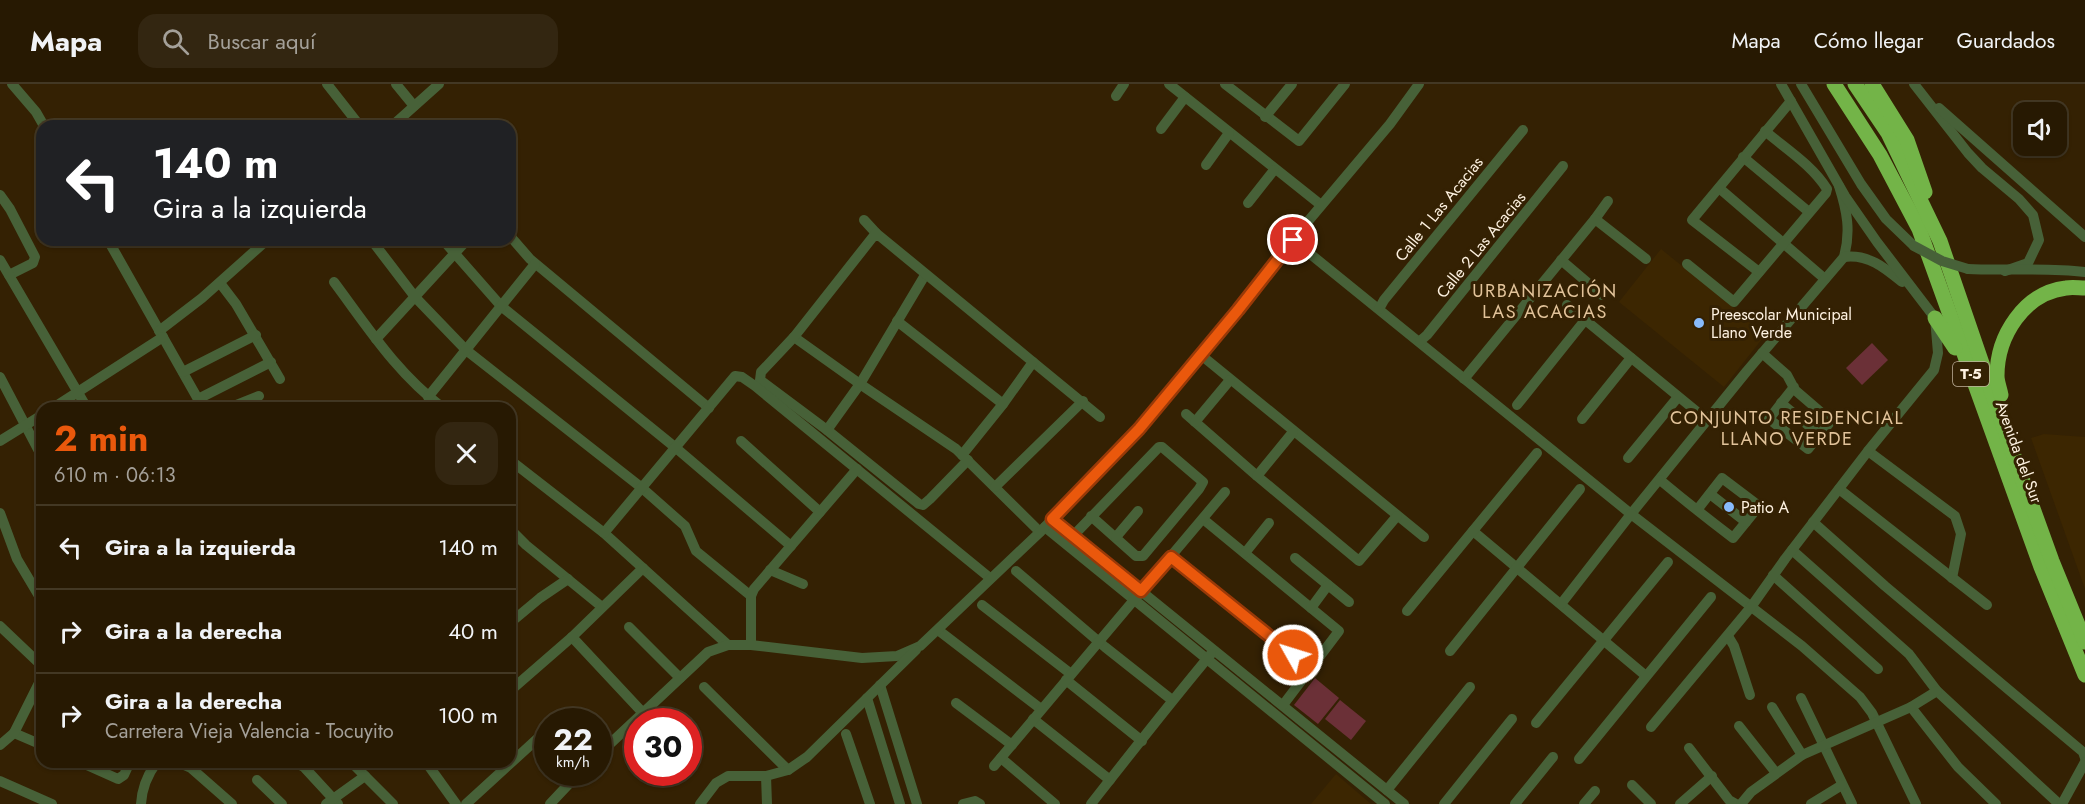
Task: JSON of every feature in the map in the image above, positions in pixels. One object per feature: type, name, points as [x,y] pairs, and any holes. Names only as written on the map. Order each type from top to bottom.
[{"type":"highway","name":"Avenida del Sur","points":[[1834,84],[1880,155],[1918,229],[2041,567],[2085,675]]},
{"type":"highway","name":"Avenida del Sur","points":[[1855,84],[1888,133],[1940,241],[2010,445],[2052,561],[2085,642]]},
{"type":"highway","points":[[1872,84],[1907,140],[1940,241]]},
{"type":"highway","points":[[1883,84],[1891,113]]},
{"type":"highway","points":[[2010,445],[1997,377],[2001,353],[2010,326],[2028,304],[2047,293],[2067,287],[2085,288]]},
{"type":"highway","points":[[1935,318],[1947,333],[1977,390]]},
{"type":"street","points":[[12,84],[41,120]]},
{"type":"street","points":[[327,84],[355,120]]},
{"type":"street","points":[[396,84],[414,106]]},
{"type":"street","points":[[399,120],[439,84]]},
{"type":"street","points":[[1116,96],[1124,84]]},
{"type":"street","points":[[1168,84],[1322,206]]},
{"type":"street","points":[[1225,84],[1299,141],[1345,84]]},
{"type":"street","points":[[1238,94],[1246,84]]},
{"type":"street","points":[[1265,117],[1292,84]]},
{"type":"street","points":[[700,804],[716,783],[728,776],[766,776],[788,770],[807,757],[1046,526],[1139,429],[1390,124],[1419,84]]},
{"type":"street","points":[[1652,728],[1751,607],[1813,522],[1934,370],[1938,352],[1935,318],[1877,242],[1839,186],[1781,84]]},
{"type":"street","points":[[1801,84],[1861,184],[1887,219],[1914,246],[1942,261],[1968,269],[2005,271],[2058,268],[2085,273]]},
{"type":"street","points":[[1916,86],[1968,153],[2019,199],[2033,215],[2039,240],[2028,263],[2005,271]]},
{"type":"street","points":[[1916,86],[2085,237]]},
{"type":"street","points":[[1161,129],[1185,97]]},
{"type":"street","points":[[1759,272],[1692,220],[1791,101]]},
{"type":"street","name":"Calle 1 Las Acacias","points":[[1380,309],[1384,300],[1522,130]]},
{"type":"street","points":[[1687,264],[1734,302],[1826,193],[1827,189],[1808,166],[1766,131]]},
{"type":"street","points":[[1206,165],[1229,133]]},
{"type":"street","points":[[1743,157],[1809,212]]},
{"type":"street","name":"Calle 2 Las Acacias","points":[[1420,341],[1563,166]]},
{"type":"street","points":[[1248,203],[1274,170]]},
{"type":"street","points":[[1561,604],[1761,353],[1844,257],[1848,243],[1849,221],[1839,186]]},
{"type":"street","points":[[1719,188],[1825,279]]},
{"type":"street","points":[[0,195],[10,209],[35,257],[33,263],[9,275]]},
{"type":"street","points":[[1464,379],[1608,201]]},
{"type":"street","points":[[1595,219],[1646,259]]},
{"type":"street","points":[[864,220],[926,275],[1100,417]]},
{"type":"street","points":[[876,233],[794,337],[761,372],[760,380],[919,504],[922,504],[930,499],[965,458],[1033,362]]},
{"type":"street","points":[[1293,240],[1631,514],[1802,646],[1860,697],[1877,723],[1916,804]]},
{"type":"street","points":[[516,243],[535,264],[709,408]]},
{"type":"street","points":[[111,246],[199,402]]},
{"type":"street","points":[[63,402],[161,334],[260,246]]},
{"type":"street","points":[[376,246],[415,297],[466,350],[642,488],[685,526],[696,551],[751,596]]},
{"type":"street","points":[[448,246],[501,306],[676,447],[791,546]]},
{"type":"street","points":[[376,339],[462,246]]},
{"type":"street","points":[[1844,257],[1857,255],[1869,259],[1918,296]]},
{"type":"street","points":[[0,260],[83,402]]},
{"type":"street","points":[[1561,260],[1602,295]]},
{"type":"street","points":[[428,397],[535,264]]},
{"type":"street","points":[[827,430],[860,384],[926,275]]},
{"type":"street","points":[[334,282],[389,357],[419,389],[435,402]]},
{"type":"street","points":[[220,283],[256,335],[280,379]]},
{"type":"street","points":[[1567,305],[1707,420]]},
{"type":"street","points":[[1517,405],[1585,320]]},
{"type":"street","points":[[897,321],[1004,404]]},
{"type":"street","points":[[183,372],[256,335]]},
{"type":"street","points":[[794,337],[956,449],[995,487],[1215,650],[1404,804]]},
{"type":"street","points":[[1761,353],[1787,375],[1794,387],[1831,421],[1808,449],[1769,418],[1794,387]]},
{"type":"street","points":[[1201,355],[1424,537]]},
{"type":"street","points":[[1582,419],[1631,358]]},
{"type":"street","points":[[203,402],[271,362]]},
{"type":"street","points":[[0,376],[36,447]]},
{"type":"street","points":[[604,533],[735,376],[742,377],[990,578]]},
{"type":"street","points":[[1195,422],[1230,380]]},
{"type":"street","points":[[244,402],[259,396]]},
{"type":"street","points":[[1628,458],[1678,397]]},
{"type":"street","points":[[995,487],[1083,401]]},
{"type":"street","points":[[1781,403],[1820,435]]},
{"type":"street","points":[[1186,414],[1359,561],[1397,516]]},
{"type":"street","points":[[0,441],[36,419]]},
{"type":"street","points":[[1257,476],[1293,432]]},
{"type":"street","points":[[741,441],[820,512]]},
{"type":"street","points":[[1073,536],[1091,516],[1159,447],[1203,482],[1143,556],[1136,556],[1091,516]]},
{"type":"street","points":[[1868,451],[1955,516],[1961,534],[1952,578]]},
{"type":"street","points":[[1407,611],[1537,453]]},
{"type":"street","points":[[516,465],[604,533],[728,645]]},
{"type":"street","points":[[751,645],[751,596],[754,589],[857,470]]},
{"type":"street","points":[[1660,480],[1697,510],[1733,538],[1759,506],[1722,478],[1697,510]]},
{"type":"street","points":[[1450,651],[1580,489]]},
{"type":"street","points":[[1839,489],[1987,604]]},
{"type":"street","points":[[1055,804],[998,762],[1098,640],[1225,492]]},
{"type":"street","points":[[1710,494],[1746,522]]},
{"type":"street","points":[[1116,537],[1137,511]]},
{"type":"street","points":[[0,513],[17,559],[36,591]]},
{"type":"street","points":[[1203,519],[1339,631],[1284,705]]},
{"type":"street","points":[[1792,550],[1910,654],[1936,691],[2060,804],[2085,760],[2083,752],[1885,586],[1813,522]]},
{"type":"street","points":[[1245,553],[1269,523]]},
{"type":"street","points":[[1046,526],[1073,536],[1207,659],[1385,804]]},
{"type":"street","points":[[1473,531],[1646,676]]},
{"type":"street","points":[[516,535],[602,607]]},
{"type":"street","points":[[1171,557],[1311,669]]},
{"type":"street","points":[[1295,558],[1349,602]]},
{"type":"street","points":[[1536,723],[1668,562]]},
{"type":"street","points":[[516,686],[572,637],[643,568]]},
{"type":"street","points":[[770,570],[803,584]]},
{"type":"street","points":[[1016,571],[1172,700]]},
{"type":"street","points":[[1773,575],[1878,669]]},
{"type":"street","points":[[516,618],[568,579]]},
{"type":"street","points":[[1311,609],[1328,585]]},
{"type":"street","points":[[1579,759],[1711,597]]},
{"type":"street","points":[[982,605],[1142,741]]},
{"type":"street","points":[[629,627],[680,678]]},
{"type":"street","points":[[1,628],[36,660]]},
{"type":"street","points":[[938,630],[1041,709]]},
{"type":"street","points":[[1728,636],[1734,646],[1750,695]]},
{"type":"street","points":[[572,637],[638,708]]},
{"type":"street","points":[[648,708],[708,652],[728,645],[751,645],[862,658],[897,656],[920,646]]},
{"type":"street","points":[[1091,804],[1172,700],[1215,650]]},
{"type":"street","points":[[880,685],[917,804]]},
{"type":"street","points":[[704,687],[788,770]]},
{"type":"street","points":[[1387,790],[1470,687]]},
{"type":"street","points":[[1,746],[14,733],[36,689]]},
{"type":"street","points":[[1740,804],[1751,792],[1802,755],[1911,707],[1936,691]]},
{"type":"street","points":[[867,698],[900,804]]},
{"type":"street","points":[[1801,698],[1852,804]]},
{"type":"street","points":[[956,703],[1012,745]]},
{"type":"street","points":[[1772,707],[1802,755]]},
{"type":"street","points":[[1911,707],[1958,767],[1996,804]]},
{"type":"street","points":[[1033,719],[1110,780]]},
{"type":"street","points":[[1444,804],[1512,719]]},
{"type":"street","points":[[1739,726],[1776,773]]},
{"type":"street","points":[[612,742],[624,731]]},
{"type":"street","points":[[14,733],[36,742]]},
{"type":"street","points":[[846,734],[870,804]]},
{"type":"street","points":[[516,761],[534,745]]},
{"type":"street","points":[[1689,748],[1729,800],[1736,804]]},
{"type":"street","points":[[1515,804],[1553,757]]},
{"type":"street","points":[[93,768],[118,779],[124,775],[127,768]]},
{"type":"street","points":[[141,804],[142,789],[152,768]]},
{"type":"street","points":[[190,768],[232,804]]},
{"type":"street","points":[[305,768],[332,802],[365,776]]},
{"type":"street","points":[[357,768],[393,804]]},
{"type":"street","points":[[430,768],[456,804]]},
{"type":"street","points":[[466,804],[508,768]]},
{"type":"street","points":[[766,776],[767,804]]},
{"type":"street","points":[[1680,804],[1712,776]]},
{"type":"street","points":[[257,780],[282,804]]},
{"type":"street","points":[[0,781],[52,804]]},
{"type":"street","points":[[1632,785],[1650,804]]},
{"type":"street","points":[[1811,804],[1842,785]]},
{"type":"street","points":[[550,804],[567,786]]},
{"type":"street","points":[[1584,804],[1595,790]]},
{"type":"street","points":[[963,804],[975,801],[980,804]]},
{"type":"shaded area","name":"Preescolar Municipal Llano Verde","points":[[1661,249],[1766,334],[1724,387],[1619,302]]},
{"type":"shaded area","points":[[1872,343],[1888,360],[1862,385],[1846,368]]},
{"type":"shaded area","points":[[2044,434],[2085,437],[2085,589],[2031,438]]},
{"type":"shaded area","points":[[1315,678],[1339,698],[1318,724],[1294,705]]},
{"type":"shaded area","points":[[1340,700],[1366,721],[1351,740],[1325,719]]},
{"type":"shaded area","points":[[1336,774],[1371,804],[1311,804]]},
{"type":"place","name":"Preescolar Municipal Llano Verde","points":[[1699,323]]},
{"type":"place","name":"Patio A","points":[[1729,507]]},
{"type":"district","name":"URBANIZACIÓN LAS ACACIAS","points":[[1545,301]]},
{"type":"district","name":"CONJUNTO RESIDENCIAL LLANO VERDE","points":[[1787,428]]},
{"type":"route","points":[[1293,240],[1139,429],[1052,519],[1141,591],[1171,557],[1293,655]]}]
